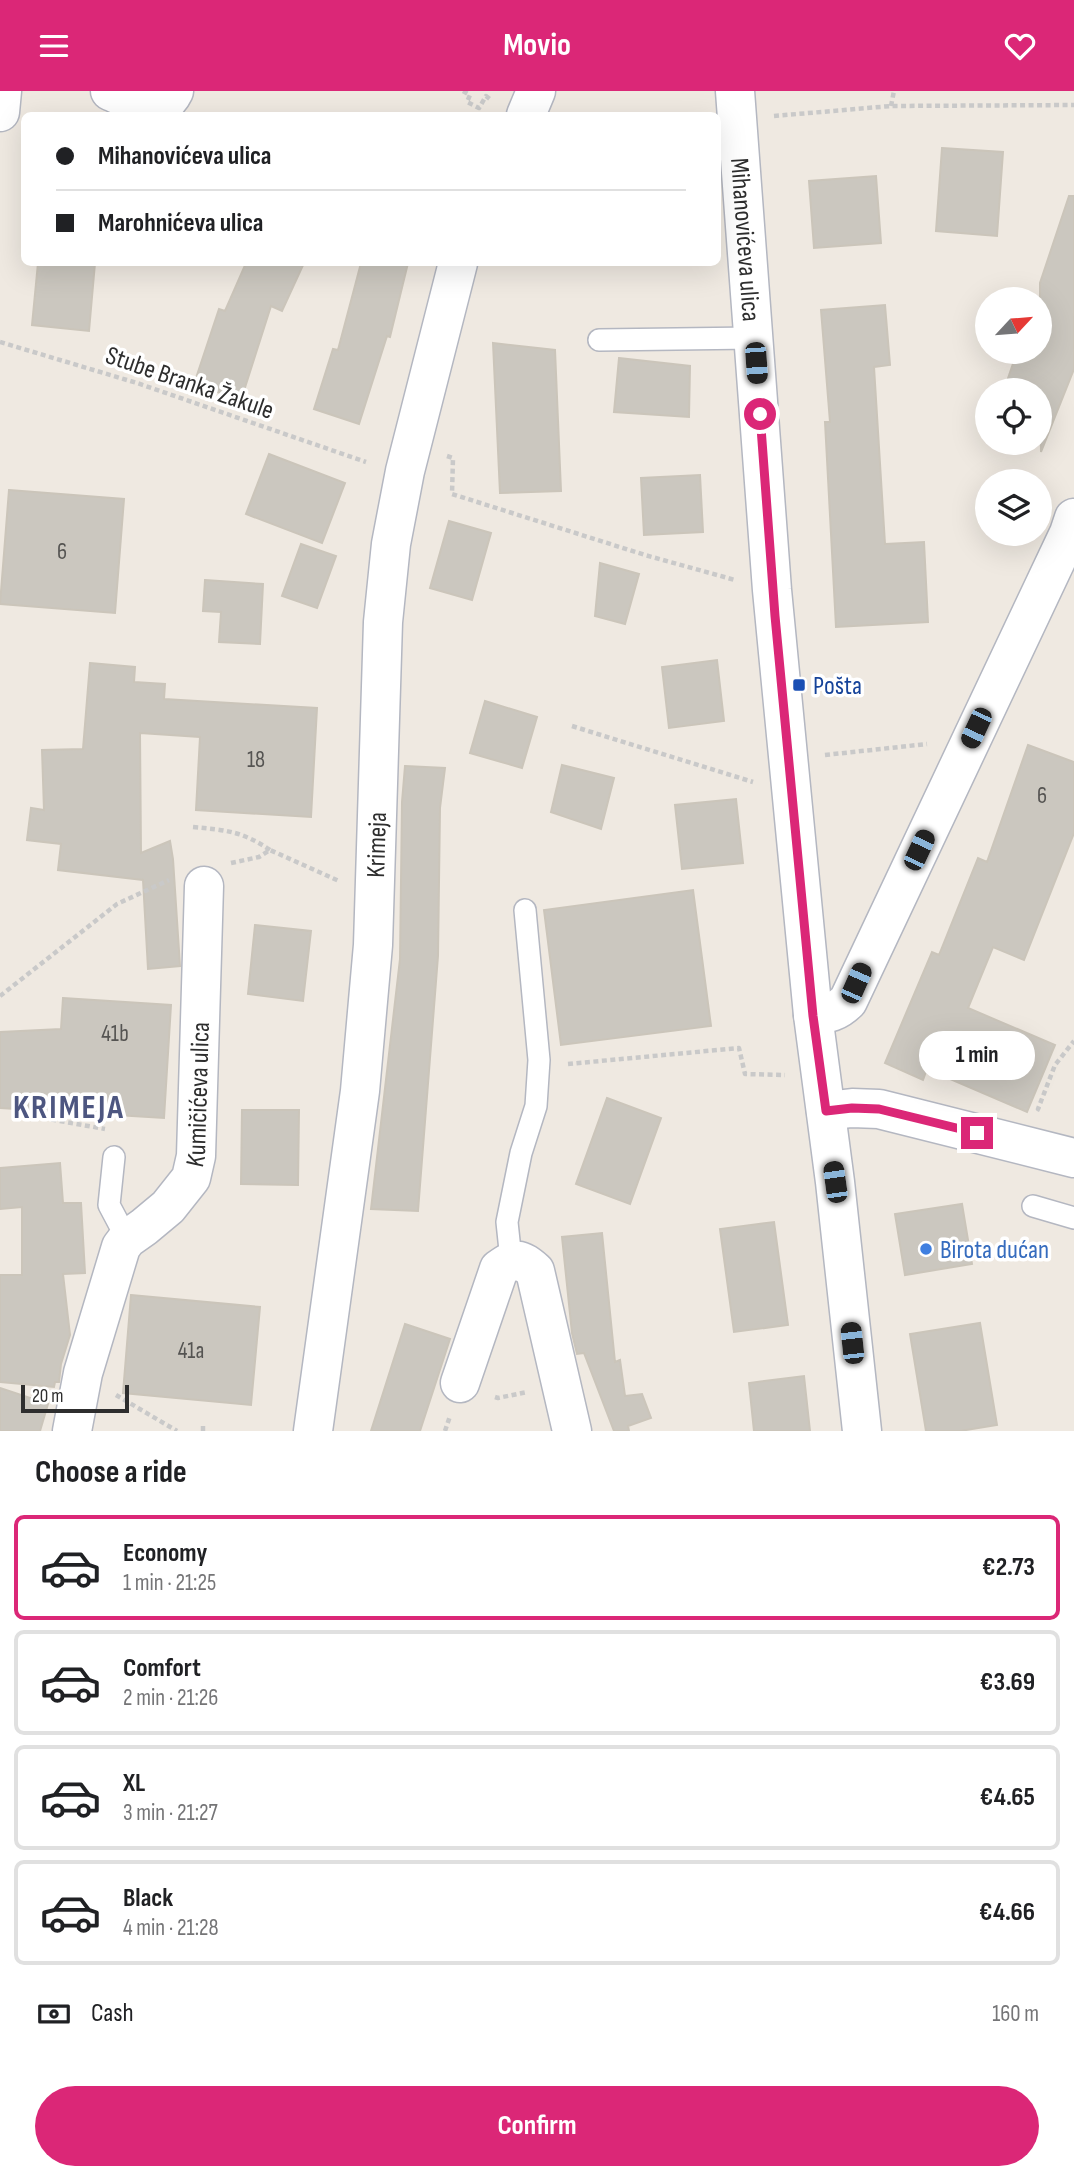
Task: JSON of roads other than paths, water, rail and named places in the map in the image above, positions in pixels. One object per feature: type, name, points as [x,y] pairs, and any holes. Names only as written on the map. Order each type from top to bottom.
[{"type":"street","points":[[0,112],[2,91]]},
{"type":"street","points":[[110,91],[156,108],[172,96],[174,91]]},
{"type":"street","points":[[511,109],[536,91]]},
{"type":"street","name":"Mihanovićeva ulica","points":[[735,91],[772,590],[813,1016],[835,1182],[862,1431]]},
{"type":"street","name":"Krimeja","points":[[313,1431],[360,1091],[373,945],[383,622],[391,544],[405,471],[457,266]]},
{"type":"street","points":[[813,1016],[830,1014],[848,1002],[1074,518]]},
{"type":"street","name":"Kumičićeva ulica","points":[[127,1239],[168,1207],[191,1178],[197,1131],[204,886]]},
{"type":"street","points":[[826,1111],[879,1109],[1074,1158]]},
{"type":"street","points":[[72,1431],[83,1373],[121,1247],[127,1239]]},
{"type":"street","points":[[460,1383],[499,1269],[511,1260],[524,1261],[535,1271],[572,1431]]},
{"type":"lane","points":[[599,340],[754,338]]},
{"type":"lane","points":[[511,1260],[507,1222],[521,1153],[536,1106],[539,1060],[525,910]]},
{"type":"lane","points":[[114,1157],[109,1205],[127,1239]]},
{"type":"lane","points":[[1033,1206],[1074,1218]]},
{"type":"place","name":"Pošta","points":[[799,685]]},
{"type":"place","name":"Birota dućan","points":[[926,1249]]},
{"type":"district","name":"KRIMEJA","points":[[69,1106]]}]
